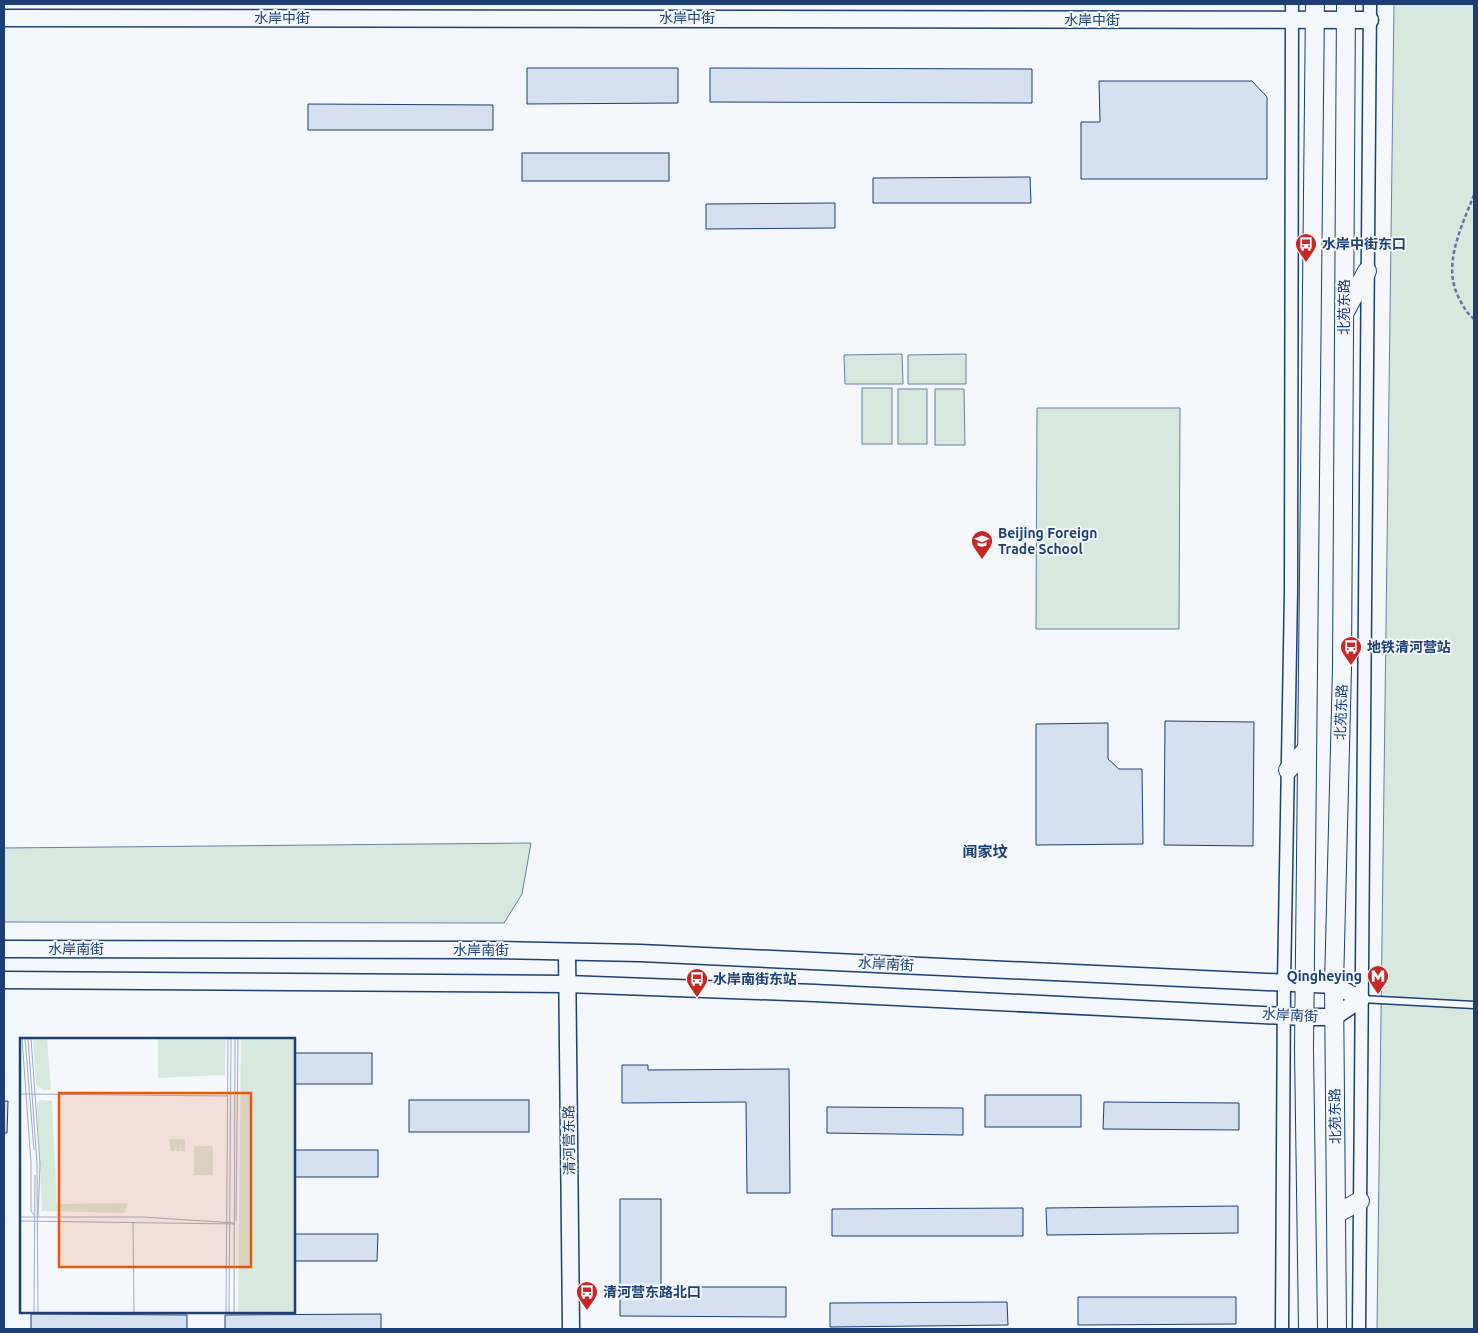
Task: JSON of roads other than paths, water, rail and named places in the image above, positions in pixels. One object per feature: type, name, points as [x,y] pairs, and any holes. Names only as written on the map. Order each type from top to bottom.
[{"type":"main road","points":[[1308,1329],[1304,1017],[1315,12]]},
{"type":"main road","name":"北苑东路","points":[[1337,1329],[1334,985],[1342,668],[1345,12]]},
{"type":"main road","points":[[1344,314],[1367,271]]},
{"type":"main road","points":[[1288,770],[1307,749]]},
{"type":"main road","points":[[1336,1214],[1360,1202]]},
{"type":"street","points":[[1282,1329],[1284,983],[1292,582],[1292,4]]},
{"type":"street","name":"水岸中街","points":[[4,18],[679,18],[1292,21],[1315,12],[1370,12]]},
{"type":"street","points":[[1359,1329],[1370,12]]},
{"type":"street","name":"水岸南街","points":[[4,948],[640,953],[1334,985],[1361,999],[1334,1017],[1304,1017],[815,993],[567,984],[4,980]]},
{"type":"street","name":"清河营东路","points":[[567,952],[571,1329]]},
{"type":"lane","points":[[1361,999],[1474,1005]]},
{"type":"place","name":"水岸中街东口","points":[[1306,263]]},
{"type":"place","name":"Beijing Foreign Trade School","points":[[982,560]]},
{"type":"place","name":"地铁清河营站","points":[[1351,666]]},
{"type":"place","name":"Qingheying","points":[[1378,995]]},
{"type":"place","name":"水岸南街东站","points":[[697,998]]},
{"type":"place","name":"清河营东路北口","points":[[587,1311]]},
{"type":"district","name":"闻家坟","points":[[985,851]]}]
